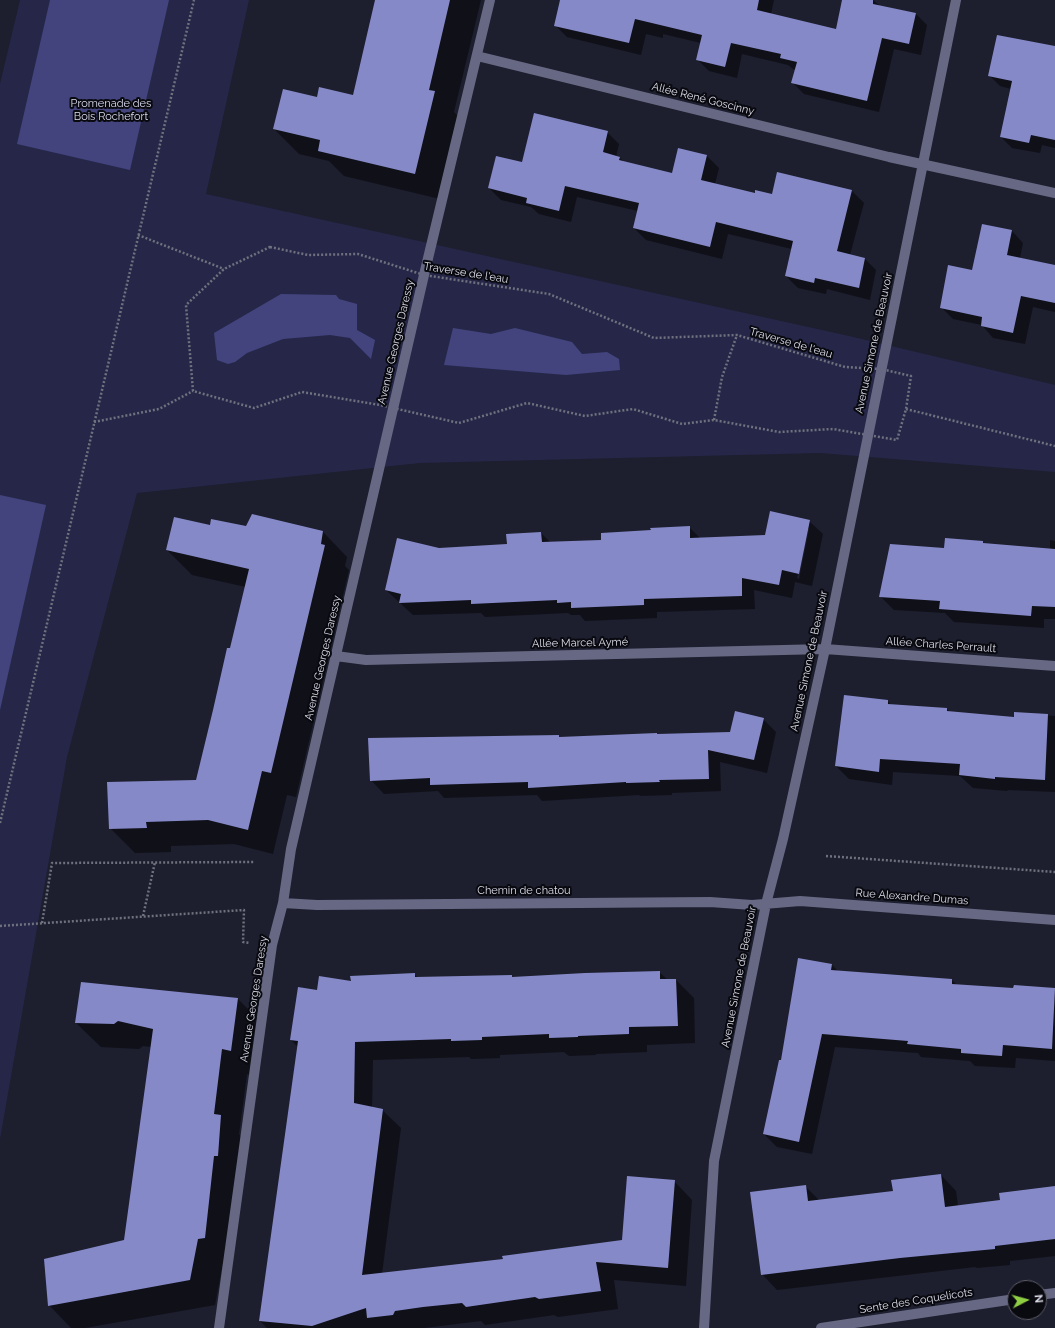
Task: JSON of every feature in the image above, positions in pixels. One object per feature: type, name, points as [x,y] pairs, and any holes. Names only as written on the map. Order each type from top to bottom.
[{"type":"street","name":"Avenue Georges Daressy","points":[[219,1328],[272,945],[283,903],[291,849],[424,275],[490,0]]},
{"type":"street","name":"Avenue Simone de Beauvoir","points":[[704,1328],[714,1161],[766,904],[783,839],[825,649],[867,435],[924,165],[956,0]]},
{"type":"street","name":"Allée René Goscinny","points":[[477,56],[924,165],[1055,193]]},
{"type":"street","name":"Allée Marcel Aymé","points":[[336,656],[366,660],[825,649]]},
{"type":"street","name":"Allée Charles Perrault","points":[[825,649],[1055,666]]},
{"type":"street","name":"Rue Alexandre Dumas","points":[[766,904],[800,901],[1055,920]]},
{"type":"street","name":"Chemin de chatou","points":[[283,903],[325,905],[710,902],[766,904]]},
{"type":"street","name":"Sente des Coquelicots","points":[[821,1328],[1007,1300]]},
{"type":"path","points":[[0,823],[194,0]]},
{"type":"path","points":[[138,235],[224,269]]},
{"type":"path","name":"Traverse de l'eau","points":[[270,248],[308,255],[358,254],[424,275],[549,294],[654,338],[737,335],[845,367],[881,369],[911,376],[906,409],[897,440],[833,429],[779,432],[714,420],[682,424],[633,409],[585,416],[527,403],[459,423],[393,408],[302,392],[254,408],[193,391],[186,305],[224,269],[270,248]]},
{"type":"path","points":[[714,420],[722,377],[737,335]]},
{"type":"path","points":[[94,422],[159,409],[193,391]]},
{"type":"path","points":[[906,409],[1055,446]]},
{"type":"path","points":[[826,856],[1055,872]]},
{"type":"path","points":[[144,916],[155,862]]},
{"type":"path","points":[[42,923],[52,863],[255,862]]},
{"type":"path","points":[[0,926],[244,910],[243,942],[272,945]]},
{"type":"green space","name":"Promenade des Bois Rochefort","points":[[20,0],[249,0],[206,194],[849,336],[1055,385],[1055,472],[820,453],[420,463],[137,493],[67,757],[0,1139],[0,84]]},
{"type":"shaded area","points":[[50,0],[169,0],[130,170],[17,144]]},
{"type":"shaded area","points":[[281,294],[336,295],[339,299],[357,304],[357,330],[375,340],[371,359],[350,338],[330,335],[283,339],[247,353],[235,362],[228,364],[217,360],[214,333]]},
{"type":"shaded area","points":[[453,328],[491,334],[515,328],[572,342],[582,354],[607,352],[619,359],[620,370],[566,375],[444,365]]},
{"type":"shaded area","points":[[0,495],[46,505],[0,710]]},
{"type":"building","points":[[375,0],[450,0],[429,90],[435,91],[415,174],[318,151],[320,140],[273,129],[283,89],[317,97],[319,87],[353,95]]},
{"type":"building","points":[[560,0],[759,0],[757,10],[836,29],[842,0],[873,0],[873,4],[916,13],[909,44],[882,38],[867,101],[791,83],[797,62],[780,58],[781,54],[731,43],[725,67],[696,60],[702,35],[635,19],[629,43],[554,26]]},
{"type":"building","points":[[997,35],[1055,46],[1055,140],[1031,135],[1029,143],[1000,137],[1012,81],[988,76]]},
{"type":"building","points":[[534,113],[608,131],[603,152],[620,157],[619,160],[672,173],[678,148],[707,155],[701,180],[755,193],[755,190],[772,194],[777,172],[852,190],[837,251],[865,258],[859,288],[815,278],[814,283],[785,276],[793,241],[716,222],[710,247],[633,228],[639,203],[565,186],[559,211],[526,203],[527,198],[488,188],[496,156],[522,162]]},
{"type":"building","points":[[982,224],[1012,230],[1007,255],[1055,265],[1055,303],[1021,296],[1013,333],[981,326],[982,317],[940,308],[948,265],[972,270]]},
{"type":"building","points":[[770,511],[810,520],[799,574],[782,570],[779,585],[742,578],[742,596],[644,599],[644,605],[571,608],[571,602],[557,603],[557,600],[471,604],[471,600],[399,603],[401,594],[385,590],[397,538],[439,548],[507,544],[506,534],[541,532],[542,542],[601,540],[601,533],[690,526],[690,538],[765,535]]},
{"type":"building","points":[[252,514],[323,531],[321,544],[325,545],[271,773],[262,771],[248,830],[208,820],[146,822],[147,828],[109,829],[107,782],[196,780],[227,648],[230,648],[249,569],[166,550],[174,517],[210,525],[211,519],[246,526]]},
{"type":"building","points":[[945,538],[1055,549],[1055,607],[1032,606],[1031,616],[939,609],[940,601],[879,597],[890,544],[944,548]]},
{"type":"building","points":[[844,695],[888,700],[888,704],[947,708],[947,711],[1014,717],[1014,712],[1048,714],[1045,780],[995,777],[995,779],[959,775],[960,764],[880,759],[879,772],[835,766]]},
{"type":"building","points":[[735,711],[764,718],[754,760],[708,750],[709,779],[659,780],[660,782],[626,782],[528,788],[528,782],[430,785],[430,778],[370,781],[368,738],[559,735],[559,737],[730,732]]},
{"type":"building","points":[[798,958],[832,964],[831,970],[952,979],[952,984],[1013,988],[1014,985],[1055,988],[1052,1049],[1003,1045],[1002,1056],[961,1053],[961,1049],[907,1044],[908,1041],[822,1034],[799,1142],[763,1134],[779,1060],[781,1060]]},
{"type":"building","points":[[660,971],[660,979],[676,979],[678,1026],[629,1027],[629,1034],[578,1037],[549,1038],[549,1034],[482,1037],[482,1040],[451,1041],[451,1039],[355,1042],[354,1103],[383,1109],[362,1275],[503,1259],[502,1256],[622,1240],[627,1176],[675,1180],[668,1268],[596,1262],[601,1291],[539,1299],[535,1297],[466,1307],[462,1303],[423,1307],[395,1311],[393,1315],[367,1318],[366,1308],[312,1326],[259,1321],[298,1041],[290,1040],[298,987],[317,990],[319,976],[351,981],[350,976],[415,973],[415,977],[512,975],[512,977]]},
{"type":"building","points":[[81,982],[238,998],[231,1051],[222,1049],[214,1114],[221,1115],[218,1156],[214,1156],[205,1238],[198,1239],[190,1280],[48,1306],[44,1259],[124,1240],[153,1029],[118,1021],[114,1024],[75,1023]]},
{"type":"building","points":[[941,1174],[945,1207],[1000,1200],[999,1193],[1055,1186],[1055,1239],[995,1246],[995,1249],[900,1258],[761,1275],[750,1192],[806,1185],[808,1201],[893,1191],[891,1180]]}]
